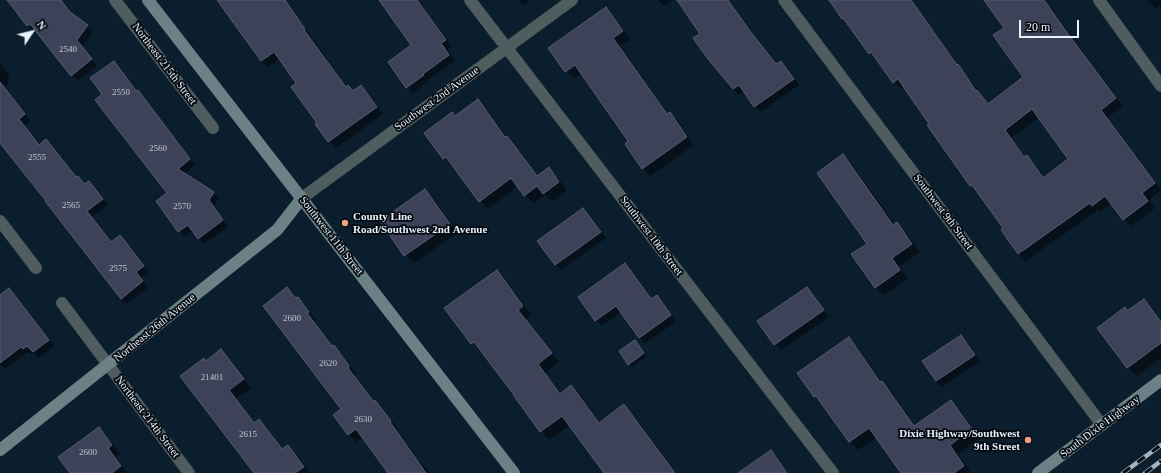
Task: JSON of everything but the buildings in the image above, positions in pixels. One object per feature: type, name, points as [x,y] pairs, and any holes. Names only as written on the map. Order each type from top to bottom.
[{"type":"street","name":"Northeast 215th Street","points":[[115,0],[213,128]]},
{"type":"street","name":"Southwest 11th Street","points":[[148,0],[514,473]]},
{"type":"street","name":"Southwest 10th Street","points":[[470,0],[833,473]]},
{"type":"street","name":"Southwest 2nd Avenue","points":[[302,198],[572,0]]},
{"type":"street","name":"Southwest 9th Street","points":[[784,0],[1102,425]]},
{"type":"street","points":[[1099,0],[1161,86]]},
{"type":"street","name":"Northeast 26th Avenue","points":[[0,450],[109,365],[277,230],[302,198]]},
{"type":"street","points":[[0,221],[36,268]]},
{"type":"street","name":"Northeast 214th Street","points":[[62,303],[189,473]]},
{"type":"street","name":"South Dixie Highway","points":[[1038,473],[1161,380]]},
{"type":"railway","points":[[1123,473],[1161,445]]},
{"type":"railway","points":[[1145,473],[1161,461]]},
{"type":"place","name":"County Line Road/Southwest 2nd Avenue","points":[[345,223]]},
{"type":"place","name":"Dixie Highway/Southwest 9th Street","points":[[1028,440]]}]
